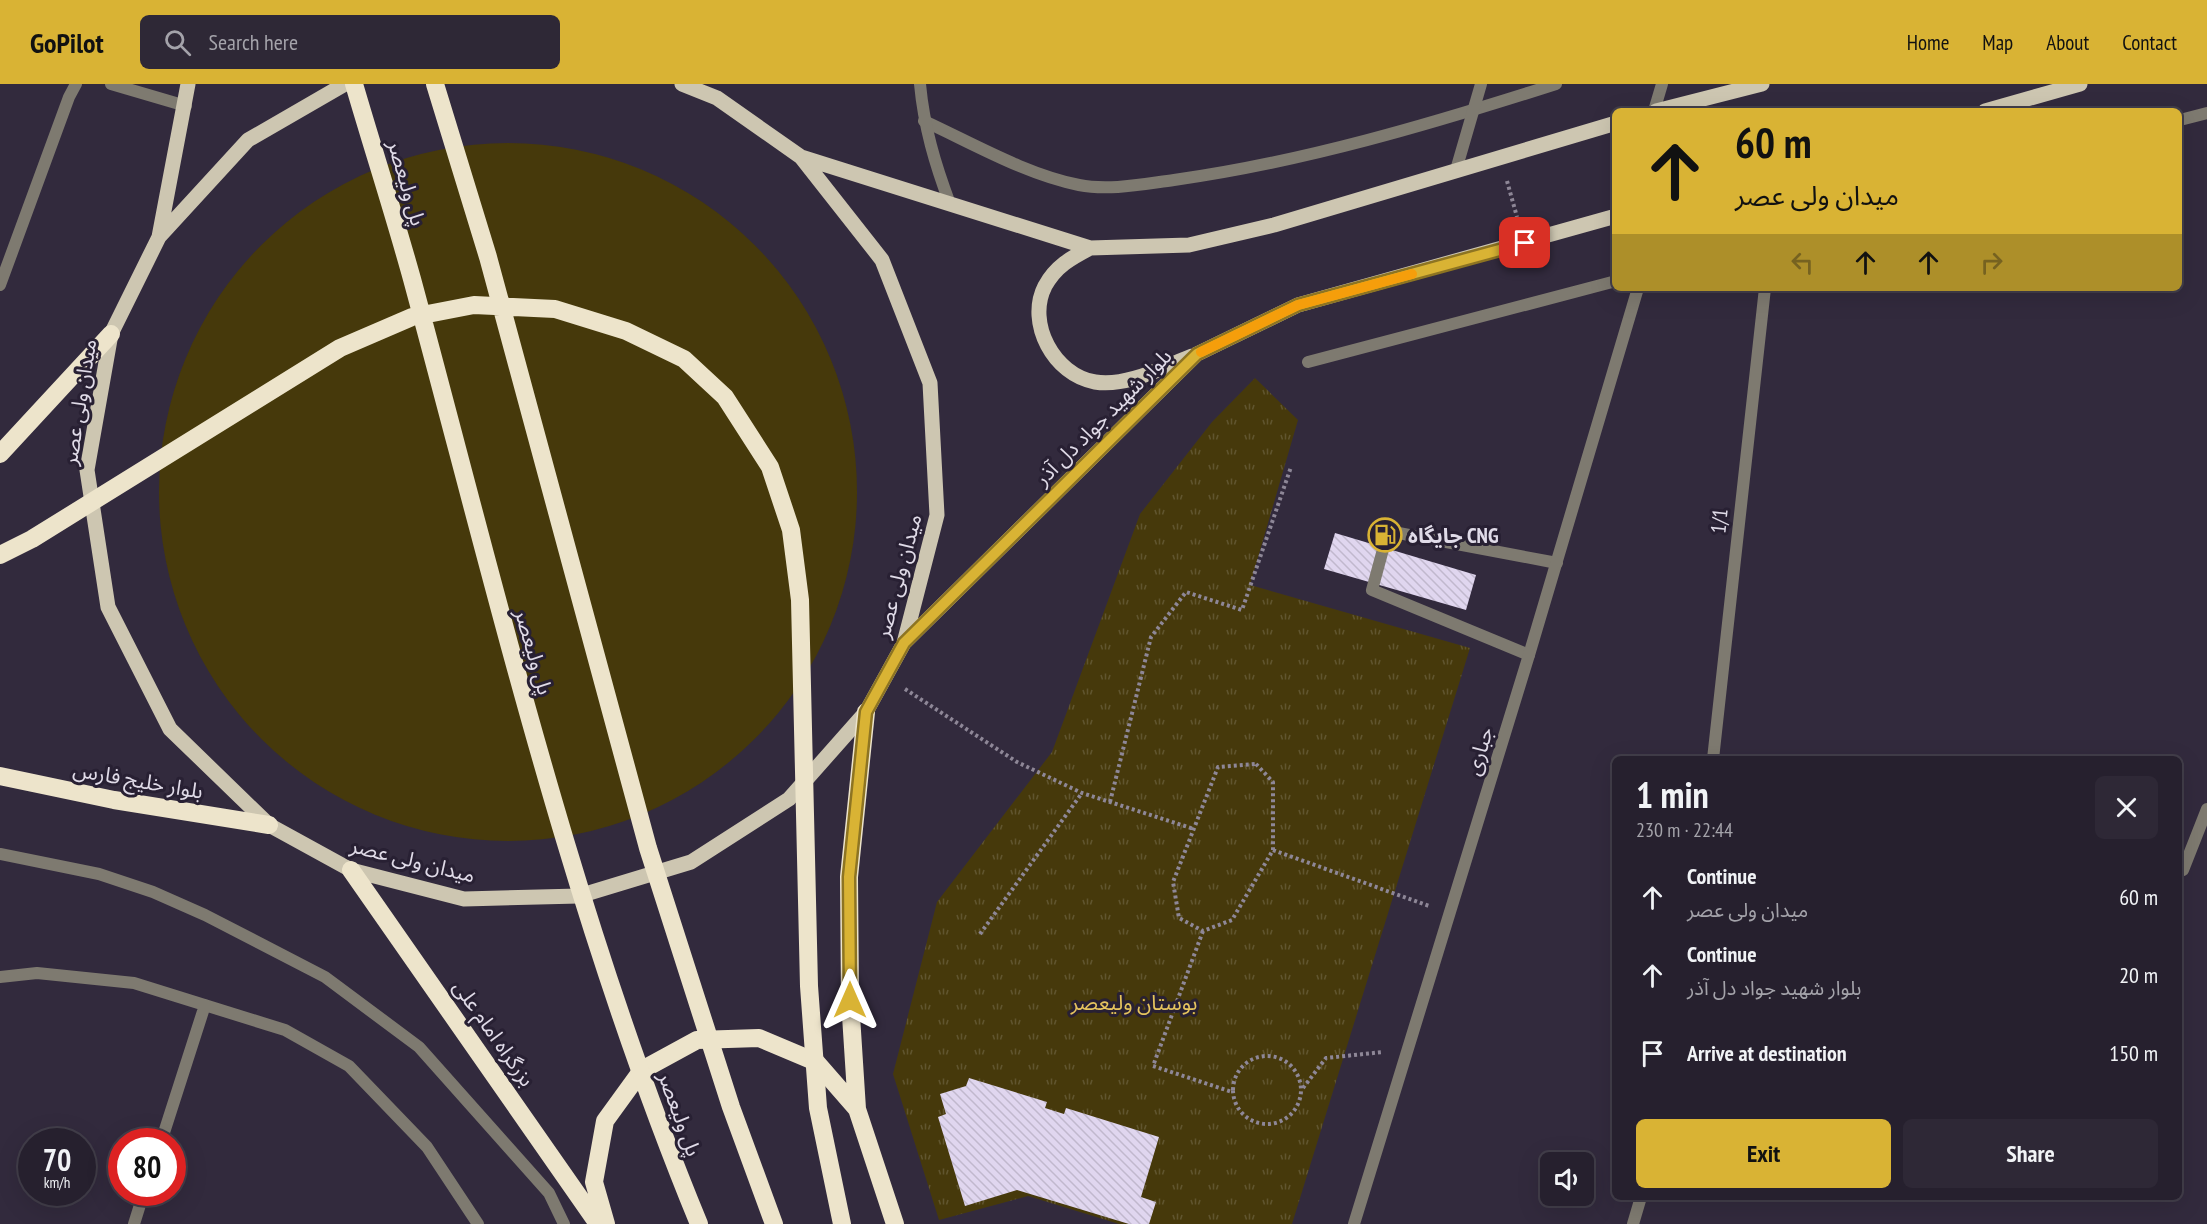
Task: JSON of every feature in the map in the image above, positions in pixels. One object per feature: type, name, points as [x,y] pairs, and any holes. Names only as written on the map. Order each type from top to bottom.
[{"type":"highway","name":"پل ولیعصر","points":[[354,84],[411,277],[489,577],[573,871],[661,1132],[699,1224]]},
{"type":"highway","points":[[435,84],[488,256],[648,848],[731,1107],[774,1224]]},
{"type":"highway","points":[[0,555],[32,539],[340,348],[412,316],[474,305],[555,309],[626,331],[684,359],[725,397],[770,467],[791,530],[800,600],[811,1020],[818,1108],[842,1224]]},
{"type":"highway","points":[[0,454],[111,334]]},
{"type":"highway","points":[[866,712],[849,877],[850,1000],[857,1109],[895,1224]]},
{"type":"highway","name":"بلوار خلیج فارس","points":[[0,776],[114,800],[269,825]]},
{"type":"highway","name":"بزرگراه امام علی","points":[[351,870],[598,1224]]},
{"type":"highway","points":[[606,1224],[594,1182],[605,1121],[642,1070],[697,1040],[759,1038],[807,1058],[816,1062],[857,1109]]},
{"type":"main road","points":[[159,237],[186,106],[188,84]]},
{"type":"main road","name":"میدان ولی عصر","points":[[345,84],[248,140],[159,237],[111,334],[87,470],[108,607],[170,729],[269,825],[351,870],[464,899],[579,896],[691,862],[789,799],[866,712],[904,643],[937,515],[930,383],[882,260],[801,157],[717,98],[682,84]]},
{"type":"main road","points":[[1667,108],[1762,84]]},
{"type":"main road","points":[[1996,108],[2080,84]]},
{"type":"main road","points":[[801,157],[1090,248],[1189,245],[1274,225],[1612,124]]},
{"type":"main road","name":"بلوار شهید جواد دل آذر","points":[[904,643],[1197,354],[1298,305],[1612,217]]},
{"type":"main road","points":[[1090,248],[1062,262],[1045,287],[1039,317],[1047,347],[1067,370],[1095,382],[1125,381],[1197,354]]},
{"type":"street","points":[[0,285],[69,97],[76,84]]},
{"type":"street","points":[[111,84],[186,106]]},
{"type":"street","points":[[920,84],[924,121],[933,158],[950,204]]},
{"type":"street","points":[[1456,170],[1481,84]]},
{"type":"street","points":[[924,121],[1041,175],[1081,185],[1124,186],[1244,170],[1473,111],[1556,84]]},
{"type":"street","points":[[1656,108],[1662,84]]},
{"type":"street","points":[[2182,119],[2207,113]]},
{"type":"street","points":[[1308,362],[1612,282]]},
{"type":"street","name":"جباری","points":[[1354,1224],[1557,563],[1637,291]]},
{"type":"street","name":"1/1","points":[[1713,756],[1765,291]]},
{"type":"street","points":[[1529,655],[1372,590],[1388,531],[1557,563]]},
{"type":"street","points":[[2183,870],[2207,809]]},
{"type":"street","points":[[0,854],[99,874],[153,892],[325,977],[419,1047],[549,1192],[564,1224]]},
{"type":"street","points":[[0,977],[37,973],[134,983],[285,1030],[349,1066],[427,1147],[478,1224]]},
{"type":"street","points":[[165,1128],[205,1005]]},
{"type":"street","points":[[1633,1224],[1640,1200]]},
{"type":"street","points":[[134,1224],[140,1206]]},
{"type":"path","points":[[1500,157],[1525,243]]},
{"type":"path","points":[[1110,802],[1151,637],[1186,592],[1242,609],[1291,467]]},
{"type":"path","points":[[886,677],[1017,762],[1082,793],[1194,829]]},
{"type":"path","points":[[1203,931],[1179,918],[1173,882],[1218,767],[1256,764],[1274,782],[1273,850],[1232,920],[1203,931],[1153,1066],[1232,1092]]},
{"type":"path","points":[[980,934],[1082,793]]},
{"type":"path","points":[[1273,850],[1450,914]]},
{"type":"path","points":[[1303,1088],[1291,1063],[1265,1054],[1241,1066],[1232,1092],[1244,1117],[1269,1126],[1294,1114],[1303,1088],[1326,1058],[1407,1049]]},
{"type":"green space","points":[[508,143],[576,150],[609,158],[642,170],[702,202],[755,245],[798,298],[830,358],[842,391],[850,424],[857,492],[850,560],[842,593],[830,626],[798,686],[755,739],[702,782],[642,814],[609,826],[576,834],[508,841],[440,834],[407,826],[374,814],[314,782],[261,739],[218,686],[186,626],[174,593],[166,560],[159,492],[166,424],[174,391],[186,358],[218,298],[261,245],[314,202],[374,170],[407,158],[440,150]]},
{"type":"green space","name":"بوستان ولیعصر","points":[[1255,378],[1298,420],[1250,585],[1470,648],[1292,1224],[1119,1224],[1028,1196],[939,1220],[893,1074],[937,902],[1052,752],[1140,514],[1212,422]]},
{"type":"building","points":[[1335,533],[1476,575],[1466,610],[1324,569]]},
{"type":"building","points":[[969,1078],[1047,1102],[1045,1108],[1064,1114],[1066,1108],[1159,1137],[1141,1197],[1156,1202],[1149,1224],[1129,1224],[1017,1190],[965,1206],[938,1117],[946,1114],[940,1094],[966,1086]]},
{"type":"slow traffic","points":[[1201,352],[1298,305],[1412,274]]},
{"type":"place","name":"جایگاه CNG","points":[[1385,535]]},
{"type":"route","points":[[850,1000],[849,877],[866,712],[904,643],[1197,354],[1298,305],[1525,243]]}]
